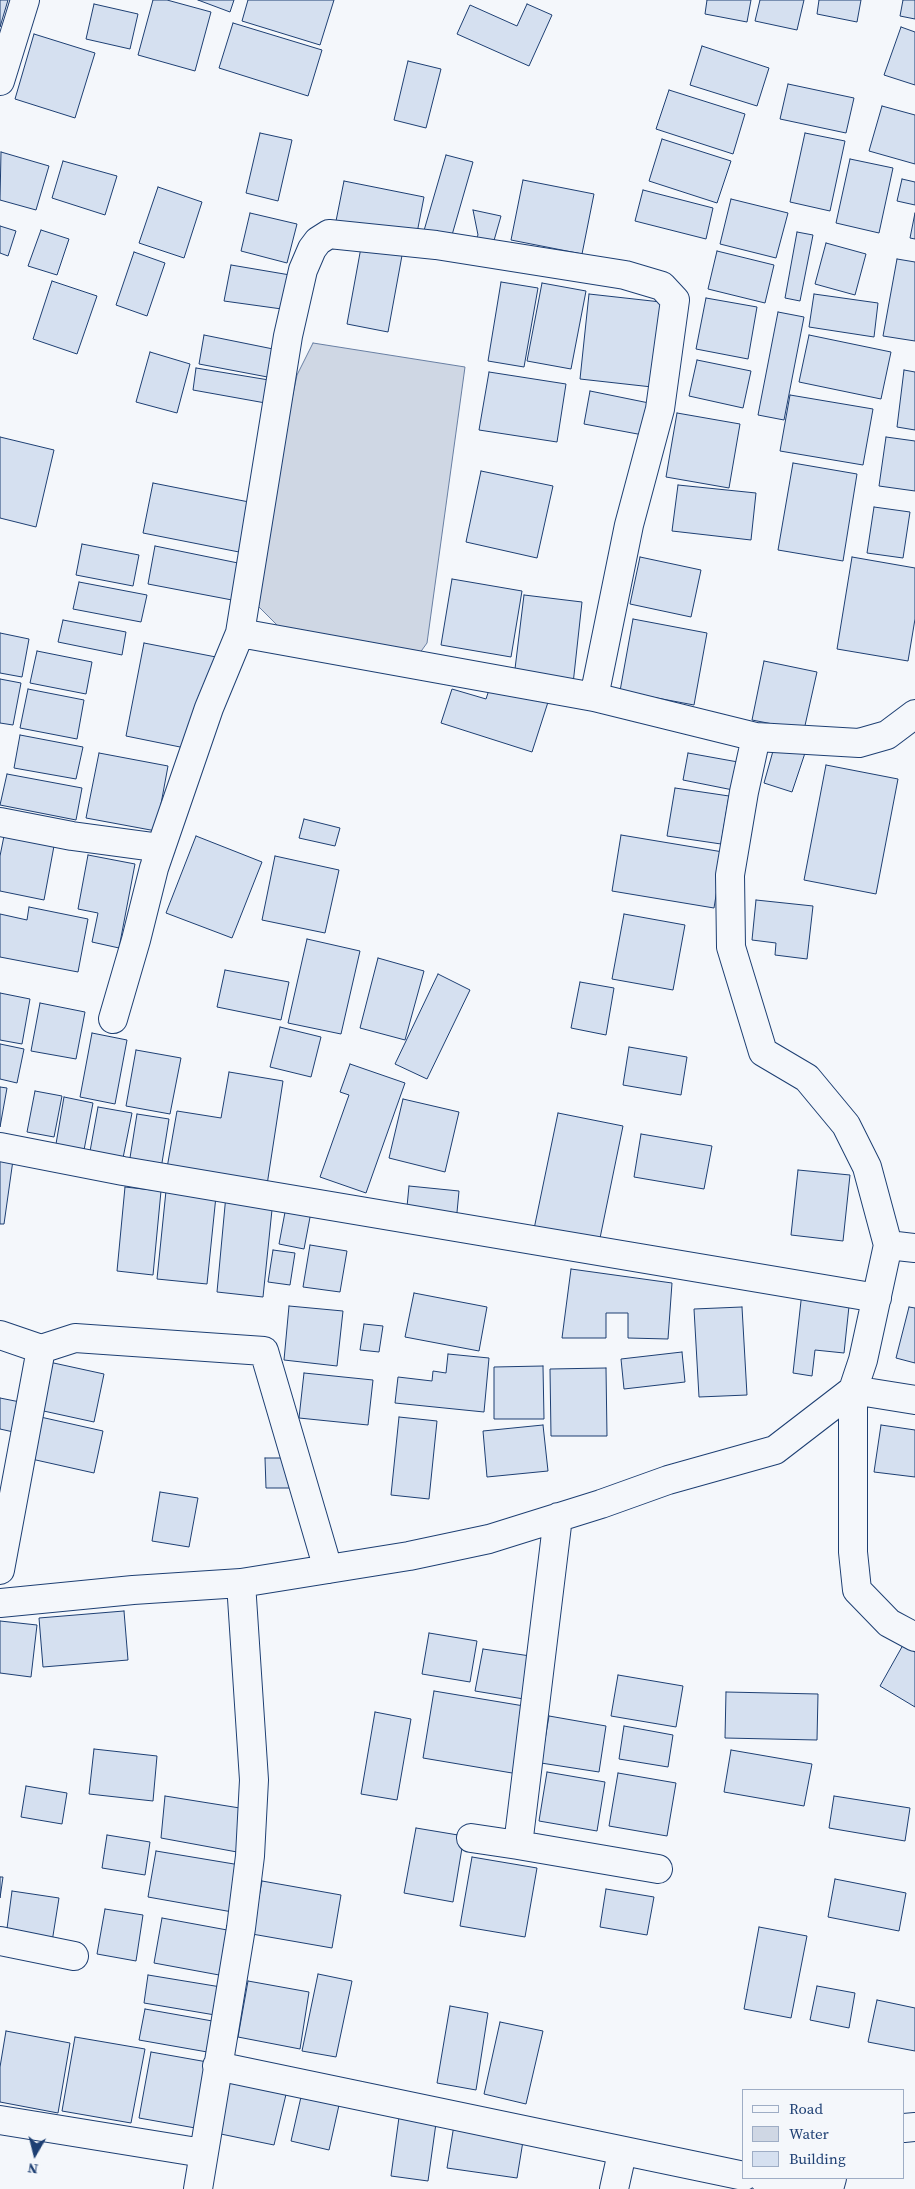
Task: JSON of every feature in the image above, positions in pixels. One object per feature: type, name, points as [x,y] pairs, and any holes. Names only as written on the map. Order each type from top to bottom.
[{"type":"street","points":[[0,82],[25,0]]},
{"type":"street","points":[[113,1019],[161,848],[209,708],[240,633],[288,336],[304,270],[312,249],[318,241],[329,234],[436,245],[625,275],[662,286],[676,300],[660,409],[629,525],[594,697]]},
{"type":"street","points":[[240,633],[594,697],[668,717],[756,737],[859,743],[886,736],[915,714]]},
{"type":"street","points":[[756,737],[744,792],[730,875],[731,947],[763,1052],[807,1078],[846,1125],[868,1168],[888,1244],[863,1360],[854,1390],[854,1552],[857,1590],[889,1622],[915,1637]]},
{"type":"street","points":[[0,822],[72,836],[161,848]]},
{"type":"street","points":[[0,1147],[123,1171],[877,1298]]},
{"type":"street","points":[[888,1244],[915,1248]]},
{"type":"street","points":[[0,1335],[41,1349],[74,1338],[264,1351],[328,1569]]},
{"type":"street","points":[[0,1570],[41,1349]]},
{"type":"street","points":[[0,1603],[133,1590],[241,1583],[409,1556],[489,1539],[601,1504],[668,1480],[775,1450],[854,1390],[915,1400]]},
{"type":"street","points":[[518,1846],[558,1517]]},
{"type":"street","points":[[198,2189],[241,1928],[250,1847],[254,1780],[241,1583]]},
{"type":"street","points":[[471,1838],[658,1869]]},
{"type":"street","points":[[0,1942],[74,1956]]},
{"type":"street","points":[[217,2066],[742,2176]]},
{"type":"street","points":[[0,2120],[203,2153]]},
{"type":"street","points":[[614,2189],[622,2152]]},
{"type":"street","points":[[777,2179],[805,2181],[808,2179]]},
{"type":"water","points":[[313,343],[465,367],[427,643],[414,661],[288,636],[250,598],[297,375]]},
{"type":"building","points":[[0,0],[8,0],[0,27]]},
{"type":"building","points":[[153,0],[167,0],[211,12],[195,71],[138,55]]},
{"type":"building","points":[[198,0],[234,0],[230,12]]},
{"type":"building","points":[[248,0],[334,0],[320,45],[242,21]]},
{"type":"building","points":[[707,0],[751,0],[747,22],[705,14]]},
{"type":"building","points":[[760,0],[804,0],[797,30],[755,21]]},
{"type":"building","points":[[819,0],[861,0],[857,22],[817,14]]},
{"type":"building","points":[[903,0],[915,0],[915,19],[900,16]]},
{"type":"building","points":[[94,4],[138,14],[130,49],[86,39]]},
{"type":"building","points":[[527,4],[552,15],[529,66],[457,34],[470,5],[517,26]]},
{"type":"building","points":[[233,23],[322,50],[308,96],[219,68]]},
{"type":"building","points":[[901,27],[915,32],[915,85],[884,75]]},
{"type":"building","points":[[34,34],[95,53],[75,118],[15,99]]},
{"type":"building","points":[[702,46],[769,68],[757,106],[690,85]]},
{"type":"building","points":[[408,61],[441,69],[426,128],[394,120]]},
{"type":"building","points":[[788,84],[854,98],[846,133],[780,119]]},
{"type":"building","points":[[669,90],[745,114],[733,154],[656,129]]},
{"type":"building","points":[[882,106],[915,115],[915,164],[869,151]]},
{"type":"building","points":[[260,133],[292,140],[278,201],[246,193]]},
{"type":"building","points":[[805,133],[845,141],[830,211],[790,202]]},
{"type":"building","points":[[662,139],[731,161],[717,203],[649,181]]},
{"type":"building","points":[[1,152],[49,166],[36,210],[0,200]]},
{"type":"building","points":[[446,155],[473,162],[450,242],[423,234]]},
{"type":"building","points":[[850,159],[893,168],[879,233],[836,223]]},
{"type":"building","points":[[63,161],[117,176],[105,215],[52,198]]},
{"type":"building","points":[[902,179],[915,182],[915,205],[897,201]]},
{"type":"building","points":[[523,180],[594,194],[582,254],[511,240]]},
{"type":"building","points":[[344,181],[424,197],[416,238],[336,221]]},
{"type":"building","points":[[158,187],[202,202],[184,258],[139,243]]},
{"type":"building","points":[[643,190],[713,208],[706,239],[635,221]]},
{"type":"building","points":[[731,199],[788,213],[776,258],[720,244]]},
{"type":"building","points":[[473,210],[501,216],[491,251],[472,247],[478,235]]},
{"type":"building","points":[[250,213],[297,224],[287,263],[241,251]]},
{"type":"building","points":[[915,213],[915,239],[910,238]]},
{"type":"building","points":[[0,226],[16,231],[8,256],[0,253]]},
{"type":"building","points":[[41,230],[69,239],[57,275],[28,266]]},
{"type":"building","points":[[797,232],[813,235],[800,301],[785,298]]},
{"type":"building","points":[[362,242],[403,250],[388,332],[347,324]]},
{"type":"building","points":[[826,243],[866,254],[855,295],[815,284]]},
{"type":"building","points":[[717,251],[774,265],[765,303],[708,289]]},
{"type":"building","points":[[134,252],[165,263],[147,316],[116,305]]},
{"type":"building","points":[[897,259],[915,262],[915,341],[883,336]]},
{"type":"building","points":[[231,265],[296,276],[289,310],[224,301]]},
{"type":"building","points":[[52,281],[97,296],[77,354],[33,339]]},
{"type":"building","points":[[501,282],[538,288],[524,367],[488,361]]},
{"type":"building","points":[[542,283],[586,291],[571,369],[527,361]]},
{"type":"building","points":[[589,294],[661,302],[652,387],[580,379]]},
{"type":"building","points":[[814,294],[878,303],[874,337],[809,327]]},
{"type":"building","points":[[706,298],[757,307],[748,359],[696,349]]},
{"type":"building","points":[[778,312],[804,317],[784,420],[758,415]]},
{"type":"building","points":[[204,335],[283,351],[278,379],[199,364]]},
{"type":"building","points":[[809,335],[891,352],[881,399],[799,382]]},
{"type":"building","points":[[150,352],[190,364],[177,413],[136,402]]},
{"type":"building","points":[[697,360],[751,371],[743,408],[689,396]]},
{"type":"building","points":[[196,368],[275,381],[271,404],[193,390]]},
{"type":"building","points":[[904,370],[915,372],[915,430],[897,427]]},
{"type":"building","points":[[489,372],[566,384],[557,442],[479,430]]},
{"type":"building","points":[[590,391],[649,403],[643,435],[584,424]]},
{"type":"building","points":[[790,395],[873,409],[863,465],[780,451]]},
{"type":"building","points":[[677,413],[740,424],[729,488],[666,477]]},
{"type":"building","points":[[0,437],[54,450],[36,527],[0,518]]},
{"type":"building","points":[[886,437],[915,441],[915,491],[879,486]]},
{"type":"building","points":[[793,463],[857,474],[843,561],[778,550]]},
{"type":"building","points":[[481,471],[553,486],[537,558],[466,542]]},
{"type":"building","points":[[153,483],[249,502],[239,552],[143,533]]},
{"type":"building","points":[[678,485],[756,493],[751,540],[672,531]]},
{"type":"building","points":[[874,507],[910,512],[903,558],[867,553]]},
{"type":"building","points":[[82,544],[139,555],[133,586],[76,575]]},
{"type":"building","points":[[155,546],[238,563],[232,600],[148,584]]},
{"type":"building","points":[[640,557],[701,570],[691,617],[630,604]]},
{"type":"building","points":[[852,557],[915,568],[915,619],[908,661],[837,649]]},
{"type":"building","points":[[452,579],[522,591],[511,657],[441,645]]},
{"type":"building","points":[[79,582],[147,595],[141,622],[73,609]]},
{"type":"building","points":[[524,595],[582,602],[573,684],[514,677]]},
{"type":"building","points":[[633,619],[707,633],[694,705],[620,691]]},
{"type":"building","points":[[63,620],[126,632],[122,655],[58,642]]},
{"type":"building","points":[[0,633],[29,639],[22,677],[0,673]]},
{"type":"building","points":[[144,643],[216,657],[190,749],[126,736]]},
{"type":"building","points":[[37,651],[92,662],[86,694],[30,683]]},
{"type":"building","points":[[764,661],[817,672],[804,730],[752,720]]},
{"type":"building","points":[[0,679],[21,683],[13,725],[0,723]]},
{"type":"building","points":[[492,681],[549,699],[532,752],[441,723],[452,689],[486,699]]},
{"type":"building","points":[[28,689],[84,700],[77,739],[20,728]]},
{"type":"building","points":[[20,735],[83,747],[76,779],[14,768]]},
{"type":"building","points":[[775,744],[805,753],[792,792],[764,783]]},
{"type":"building","points":[[99,753],[168,766],[156,831],[86,818]]},
{"type":"building","points":[[688,753],[738,762],[733,790],[683,780]]},
{"type":"building","points":[[826,765],[898,779],[876,894],[804,880]]},
{"type":"building","points":[[7,774],[82,788],[76,820],[0,805]]},
{"type":"building","points":[[675,788],[729,796],[721,844],[667,836]]},
{"type":"building","points":[[304,819],[340,828],[335,846],[299,838]]},
{"type":"building","points":[[621,835],[723,852],[714,908],[612,891]]},
{"type":"building","points":[[4,836],[54,846],[44,900],[0,891],[0,856]]},
{"type":"building","points":[[196,836],[262,862],[232,938],[166,913]]},
{"type":"building","points":[[88,855],[135,864],[119,948],[92,942],[98,913],[78,909]]},
{"type":"building","points":[[275,856],[339,870],[325,933],[262,920]]},
{"type":"building","points":[[756,900],[813,906],[807,959],[775,955],[776,943],[752,940]]},
{"type":"building","points":[[29,907],[88,919],[78,972],[0,957],[0,914],[27,920]]},
{"type":"building","points":[[624,914],[685,925],[673,990],[612,979]]},
{"type":"building","points":[[307,939],[360,951],[341,1034],[288,1023]]},
{"type":"building","points":[[378,958],[424,971],[405,1040],[360,1028]]},
{"type":"building","points":[[225,970],[289,982],[281,1020],[217,1007]]},
{"type":"building","points":[[438,974],[470,990],[427,1079],[395,1064]]},
{"type":"building","points":[[580,982],[614,988],[606,1035],[571,1028]]},
{"type":"building","points":[[0,993],[30,999],[22,1044],[0,1040]]},
{"type":"building","points":[[40,1003],[85,1012],[76,1059],[31,1051]]},
{"type":"building","points":[[280,1027],[321,1037],[311,1077],[270,1067]]},
{"type":"building","points":[[92,1033],[127,1040],[115,1104],[80,1097]]},
{"type":"building","points":[[0,1044],[24,1049],[17,1083],[0,1079]]},
{"type":"building","points":[[629,1047],[687,1057],[681,1095],[623,1085]]},
{"type":"building","points":[[136,1050],[181,1058],[170,1114],[126,1106]]},
{"type":"building","points":[[350,1064],[405,1083],[366,1193],[320,1177],[349,1095],[340,1092]]},
{"type":"building","points":[[229,1072],[283,1081],[267,1185],[167,1168],[177,1111],[221,1118]]},
{"type":"building","points":[[0,1087],[7,1088],[0,1127]]},
{"type":"building","points":[[35,1091],[62,1096],[54,1137],[27,1132]]},
{"type":"building","points":[[64,1097],[93,1103],[84,1150],[56,1144]]},
{"type":"building","points":[[403,1099],[459,1112],[445,1172],[389,1158]]},
{"type":"building","points":[[98,1107],[132,1113],[122,1163],[89,1157]]},
{"type":"building","points":[[558,1113],[623,1126],[599,1243],[534,1229]]},
{"type":"building","points":[[137,1114],[169,1119],[161,1169],[129,1164]]},
{"type":"building","points":[[641,1134],[712,1146],[704,1189],[634,1177]]},
{"type":"building","points":[[0,1151],[14,1153],[4,1224],[0,1224]]},
{"type":"building","points":[[798,1170],[850,1175],[843,1241],[791,1235]]},
{"type":"building","points":[[409,1186],[459,1191],[456,1223],[406,1217]]},
{"type":"building","points":[[125,1187],[161,1191],[153,1275],[117,1271]]},
{"type":"building","points":[[166,1191],[216,1196],[207,1284],[157,1279]]},
{"type":"building","points":[[226,1195],[273,1200],[263,1297],[217,1292]]},
{"type":"building","points":[[286,1207],[311,1212],[304,1249],[279,1244]]},
{"type":"building","points":[[310,1245],[347,1251],[340,1292],[303,1287]]},
{"type":"building","points":[[273,1250],[295,1253],[290,1285],[268,1282]]},
{"type":"building","points":[[571,1269],[672,1283],[668,1339],[628,1338],[628,1313],[606,1313],[606,1338],[562,1338]]},
{"type":"building","points":[[802,1292],[850,1297],[844,1353],[815,1350],[812,1376],[793,1373]]},
{"type":"building","points":[[414,1293],[487,1307],[479,1351],[405,1337]]},
{"type":"building","points":[[289,1306],[343,1311],[337,1366],[284,1360]]},
{"type":"building","points":[[742,1307],[747,1395],[699,1397],[694,1309]]},
{"type":"building","points":[[909,1307],[915,1308],[915,1363],[896,1358]]},
{"type":"building","points":[[364,1324],[383,1326],[379,1352],[360,1350]]},
{"type":"building","points":[[682,1352],[685,1382],[624,1389],[621,1359]]},
{"type":"building","points":[[448,1354],[489,1358],[484,1412],[395,1403],[398,1377],[432,1381],[433,1371],[446,1373]]},
{"type":"building","points":[[49,1362],[104,1374],[94,1422],[39,1410]]},
{"type":"building","points":[[543,1366],[544,1419],[494,1419],[494,1367]]},
{"type":"building","points":[[606,1368],[607,1436],[551,1436],[550,1369]]},
{"type":"building","points":[[304,1373],[373,1380],[368,1425],[299,1418]]},
{"type":"building","points":[[0,1398],[25,1403],[18,1433],[0,1429]]},
{"type":"building","points":[[36,1416],[103,1431],[94,1473],[27,1458]]},
{"type":"building","points":[[399,1417],[437,1421],[429,1499],[391,1495]]},
{"type":"building","points":[[543,1425],[548,1471],[487,1477],[483,1431]]},
{"type":"building","points":[[881,1425],[915,1430],[915,1477],[874,1472]]},
{"type":"building","points":[[265,1458],[290,1458],[290,1488],[266,1488]]},
{"type":"building","points":[[160,1492],[198,1498],[189,1547],[152,1541]]},
{"type":"building","points":[[124,1611],[128,1660],[43,1667],[39,1618]]},
{"type":"building","points":[[0,1621],[37,1625],[31,1677],[0,1673]]},
{"type":"building","points":[[429,1633],[477,1641],[470,1682],[422,1674]]},
{"type":"building","points":[[903,1645],[915,1652],[915,1707],[880,1686]]},
{"type":"building","points":[[483,1649],[537,1657],[530,1700],[475,1691]]},
{"type":"building","points":[[618,1675],[683,1686],[676,1727],[611,1716]]},
{"type":"building","points":[[434,1691],[530,1707],[518,1774],[423,1758]]},
{"type":"building","points":[[726,1692],[818,1694],[817,1740],[725,1738]]},
{"type":"building","points":[[375,1712],[411,1719],[397,1800],[361,1794]]},
{"type":"building","points":[[549,1716],[606,1726],[599,1772],[541,1763]]},
{"type":"building","points":[[624,1726],[673,1735],[668,1767],[619,1759]]},
{"type":"building","points":[[94,1749],[157,1756],[153,1801],[89,1794]]},
{"type":"building","points":[[731,1750],[812,1764],[804,1806],[724,1792]]},
{"type":"building","points":[[547,1772],[605,1782],[597,1831],[539,1821]]},
{"type":"building","points":[[618,1773],[676,1783],[667,1836],[609,1826]]},
{"type":"building","points":[[26,1786],[67,1793],[62,1824],[21,1817]]},
{"type":"building","points":[[165,1796],[246,1809],[237,1852],[161,1838]]},
{"type":"building","points":[[834,1796],[910,1808],[905,1841],[829,1828]]},
{"type":"building","points":[[416,1828],[464,1836],[453,1902],[404,1893]]},
{"type":"building","points":[[107,1835],[150,1842],[145,1875],[102,1868]]},
{"type":"building","points":[[156,1851],[246,1866],[238,1913],[148,1897]]},
{"type":"building","points":[[472,1857],[537,1868],[525,1937],[460,1926]]},
{"type":"building","points":[[0,1877],[3,1877],[0,1898]]},
{"type":"building","points":[[835,1879],[906,1893],[899,1931],[828,1917]]},
{"type":"building","points":[[262,1881],[341,1895],[332,1948],[252,1934]]},
{"type":"building","points":[[606,1889],[654,1897],[647,1935],[600,1927]]},
{"type":"building","points":[[12,1891],[59,1898],[52,1942],[6,1936]]},
{"type":"building","points":[[105,1909],[143,1915],[136,1961],[97,1954]]},
{"type":"building","points":[[162,1918],[238,1932],[230,1977],[154,1963]]},
{"type":"building","points":[[759,1927],[807,1936],[791,2018],[744,2009]]},
{"type":"building","points":[[318,1974],[352,1981],[336,2057],[302,2051]]},
{"type":"building","points":[[148,1975],[227,1988],[221,2016],[144,2003]]},
{"type":"building","points":[[248,1981],[309,1992],[300,2049],[238,2037]]},
{"type":"building","points":[[817,1986],[855,1993],[849,2028],[810,2020]]},
{"type":"building","points":[[877,2000],[915,2008],[915,2051],[868,2042]]},
{"type":"building","points":[[450,2006],[488,2013],[476,2090],[437,2083]]},
{"type":"building","points":[[145,2009],[218,2022],[213,2053],[139,2040]]},
{"type":"building","points":[[500,2022],[543,2031],[526,2104],[484,2094]]},
{"type":"building","points":[[6,2031],[70,2043],[58,2113],[0,2102],[0,2067]]},
{"type":"building","points":[[75,2037],[145,2049],[131,2123],[62,2111]]},
{"type":"building","points":[[151,2052],[213,2063],[201,2129],[139,2118]]},
{"type":"building","points":[[229,2073],[288,2086],[274,2145],[216,2133]]},
{"type":"building","points":[[303,2088],[341,2096],[329,2150],[291,2141]]},
{"type":"building","points":[[400,2110],[437,2116],[428,2181],[391,2176]]},
{"type":"building","points":[[454,2125],[524,2135],[517,2178],[447,2168]]}]
